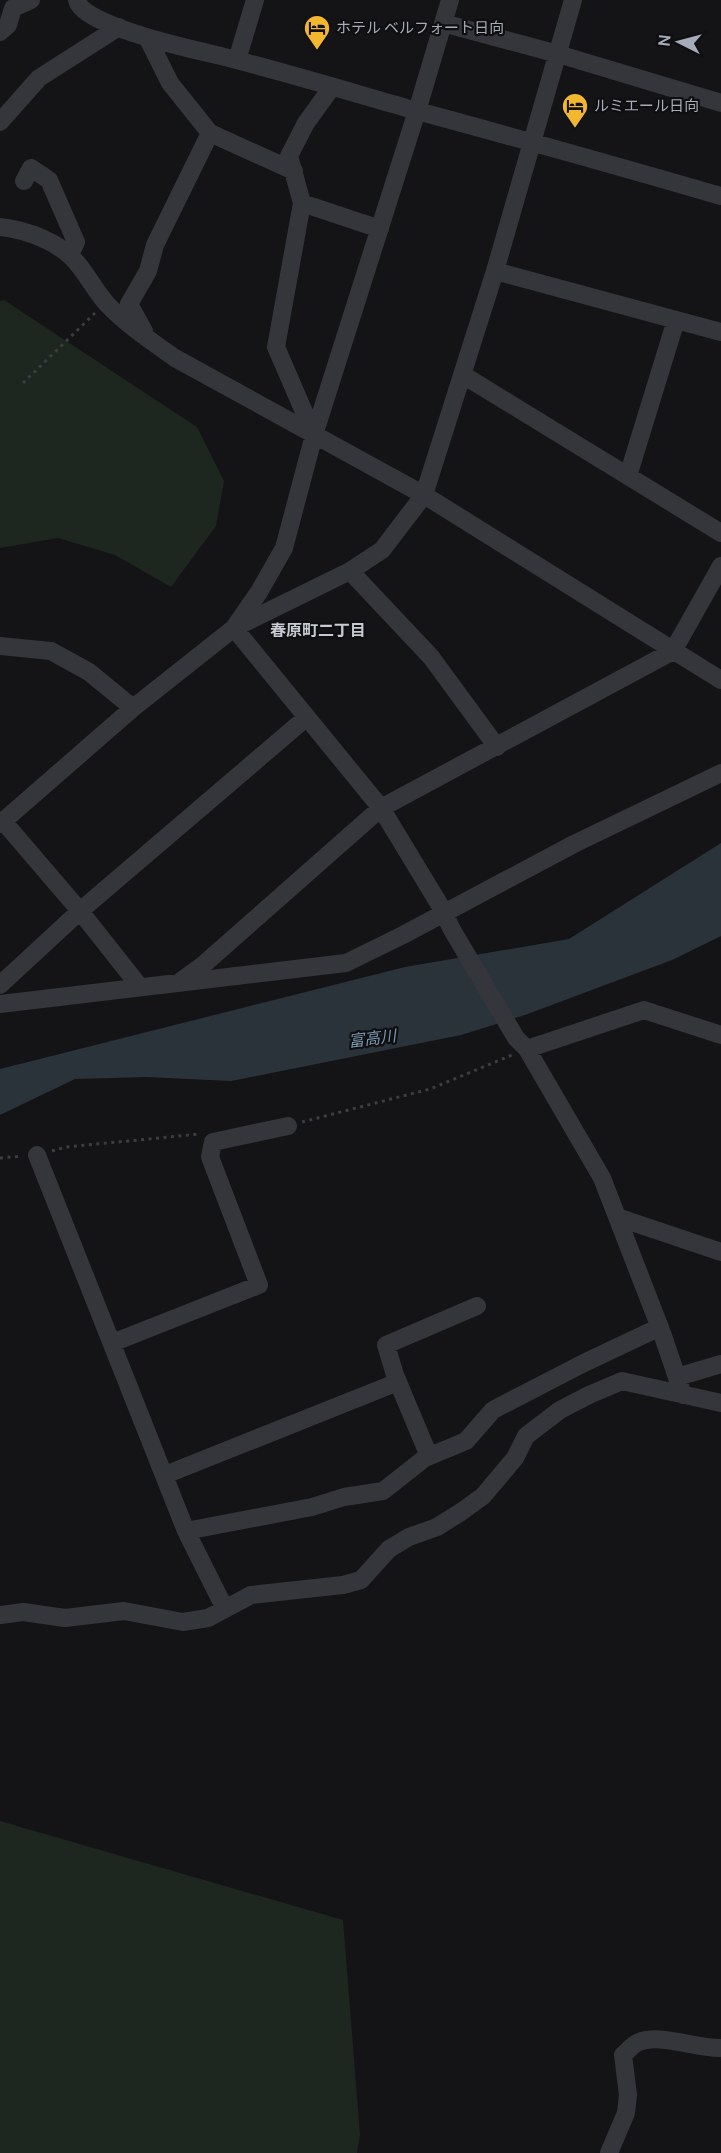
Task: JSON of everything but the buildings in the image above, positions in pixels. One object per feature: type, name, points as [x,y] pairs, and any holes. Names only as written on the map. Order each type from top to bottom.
[{"type":"street","points":[[0,32],[8,25],[13,8],[31,0]]},
{"type":"street","points":[[76,0],[78,6],[92,17],[148,39],[237,60],[533,141],[721,196]]},
{"type":"street","points":[[237,60],[255,0]]},
{"type":"street","points":[[234,628],[260,592],[285,548],[314,435],[450,0]]},
{"type":"street","points":[[140,987],[80,911],[1,822],[133,708],[234,628],[350,571],[382,550],[424,495],[495,271],[573,0]]},
{"type":"street","points":[[443,23],[558,54],[721,103]]},
{"type":"street","points":[[0,122],[39,78],[119,27]]},
{"type":"street","points":[[148,39],[170,83],[210,133],[294,171]]},
{"type":"street","points":[[314,435],[276,347],[302,203],[289,156],[306,123],[332,87]]},
{"type":"street","points":[[149,340],[129,304],[148,271],[155,245],[210,133]]},
{"type":"street","points":[[24,181],[31,168],[49,180],[76,242],[70,255]]},
{"type":"street","points":[[302,203],[380,229]]},
{"type":"street","points":[[0,228],[25,231],[65,250],[106,302],[139,333],[175,358],[424,495],[721,680]]},
{"type":"street","points":[[495,271],[721,332]]},
{"type":"street","points":[[628,476],[676,320]]},
{"type":"street","points":[[463,375],[721,533]]},
{"type":"street","points":[[179,982],[203,965],[381,808],[673,651],[721,566]]},
{"type":"street","points":[[350,571],[431,657],[497,747]]},
{"type":"street","points":[[234,628],[381,808],[602,1178],[660,1327],[683,1395]]},
{"type":"street","points":[[0,646],[51,651],[88,672],[133,708]]},
{"type":"street","points":[[0,986],[80,911],[307,717]]},
{"type":"street","points":[[0,1004],[346,963],[448,920],[574,844],[721,773]]},
{"type":"street","points":[[522,1044],[644,1010],[721,1035]]},
{"type":"street","points":[[112,1343],[259,1285],[210,1157],[213,1142],[288,1126]]},
{"type":"street","points":[[37,1155],[186,1531],[225,1609]]},
{"type":"street","points":[[617,1217],[721,1252]]},
{"type":"street","points":[[429,1456],[398,1382],[386,1345],[477,1306]]},
{"type":"street","points":[[186,1531],[382,1491],[429,1456],[466,1441],[493,1410],[660,1327]]},
{"type":"street","points":[[677,1377],[721,1364]]},
{"type":"street","points":[[0,1615],[23,1612],[65,1618],[124,1611],[183,1622],[208,1618],[251,1594],[344,1585],[361,1580],[389,1550],[409,1537],[437,1527],[483,1496],[515,1458],[526,1436],[560,1410],[622,1381],[721,1402]]},
{"type":"street","points":[[165,1475],[398,1382]]},
{"type":"street","points":[[609,2153],[626,2113],[628,2095],[623,2055],[636,2043],[654,2038],[707,2049],[721,2048]]},
{"type":"path","points":[[23,383],[106,302]]},
{"type":"shaded area","points":[[4,300],[197,427],[224,481],[216,526],[171,587],[115,555],[58,538],[0,548],[0,301]]},
{"type":"shaded area","points":[[0,1821],[343,1920],[360,2135],[357,2153],[0,2153]]},
{"type":"water","name":"富高川","points":[[721,843],[721,936],[672,960],[525,1015],[461,1035],[231,1081],[147,1077],[75,1079],[0,1115],[0,1069],[405,967],[569,939]]},
{"type":"place","name":"ホテル ベルフォート日向","points":[[317,51]]},
{"type":"place","name":"ルミエール日向","points":[[575,129]]},
{"type":"district","name":"春原町二丁目","points":[[318,630]]}]
